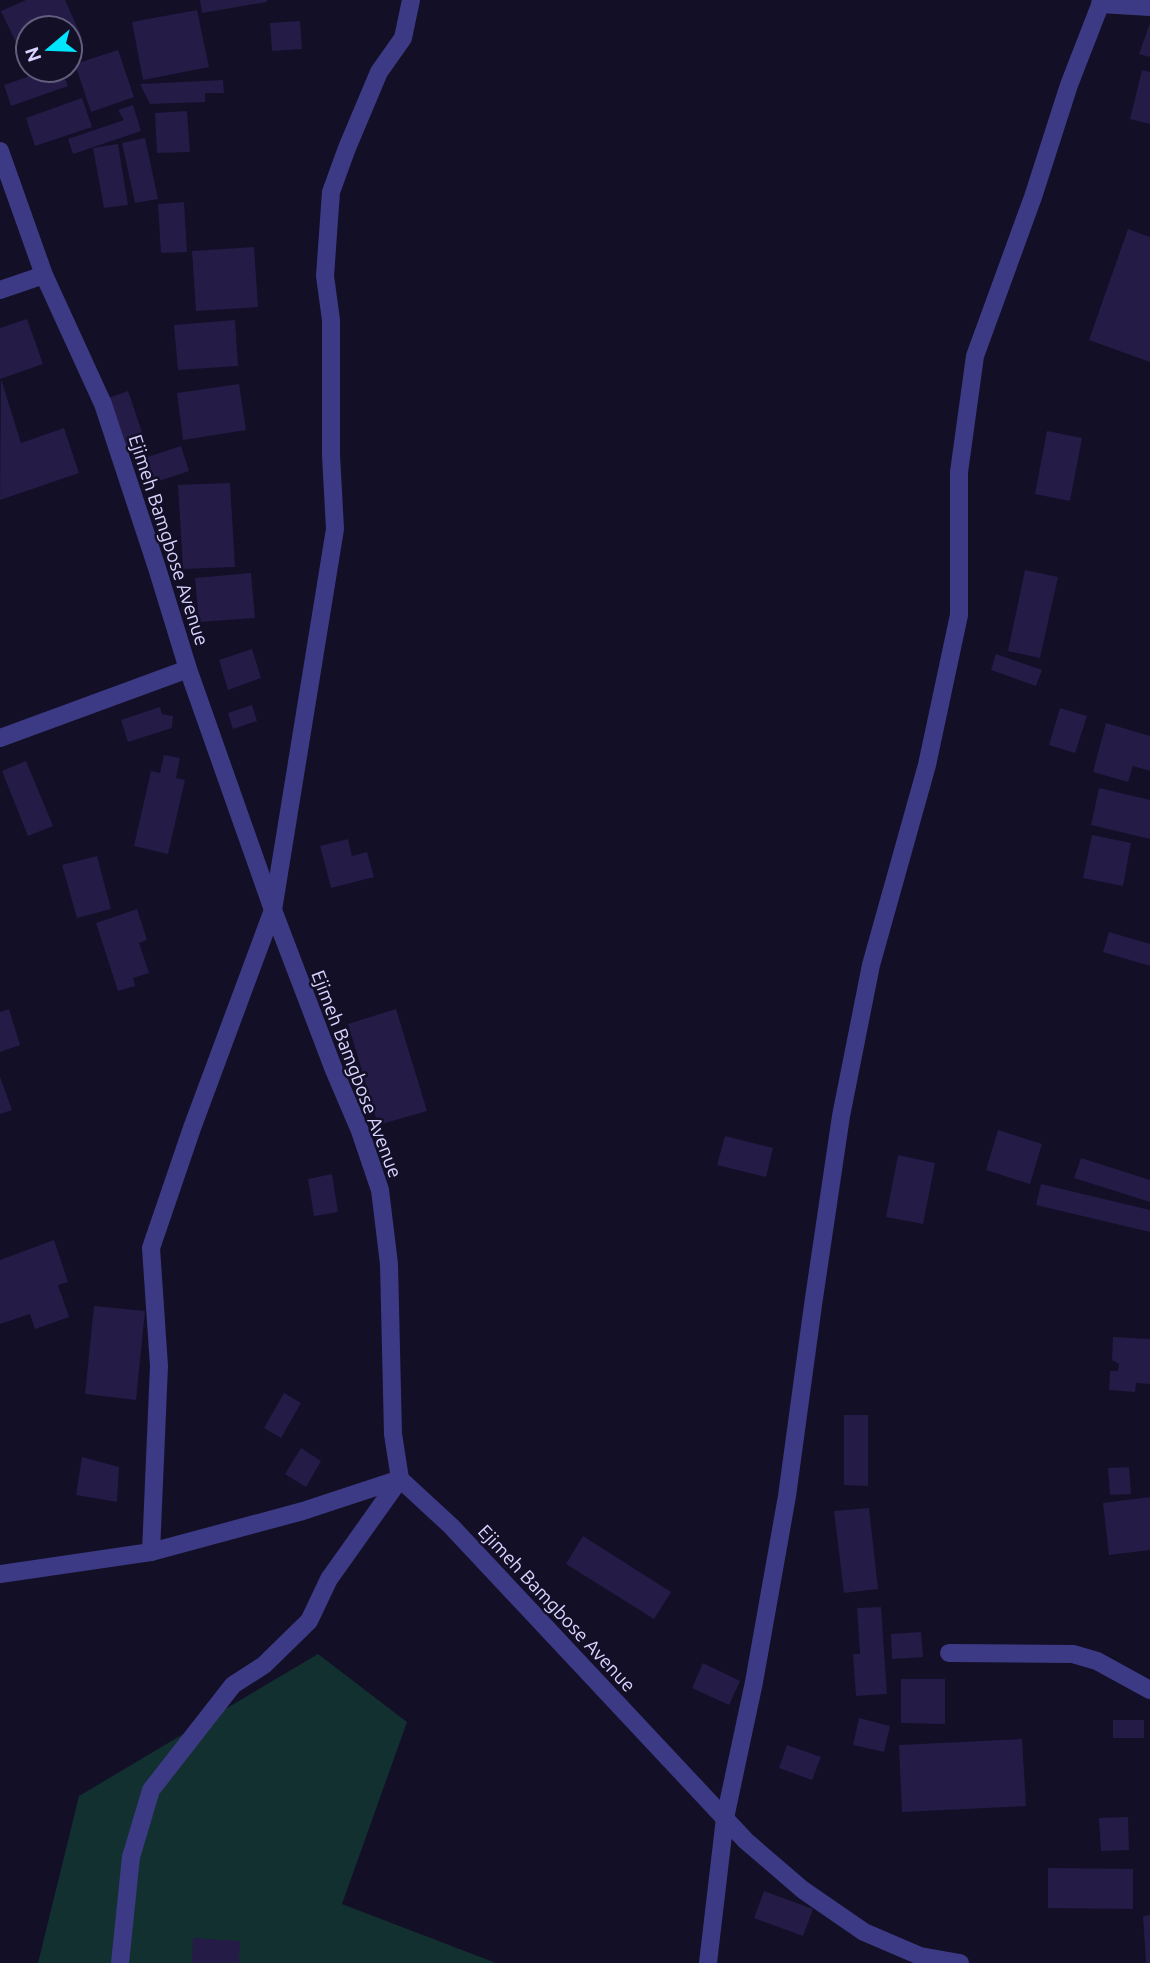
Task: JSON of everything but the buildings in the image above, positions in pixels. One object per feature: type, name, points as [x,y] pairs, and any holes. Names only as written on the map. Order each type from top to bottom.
[{"type":"street","points":[[151,1552],[159,1366],[151,1248],[192,1128],[273,910],[335,529],[331,442],[331,320],[325,276],[331,192],[379,72],[403,38],[411,0]]},
{"type":"street","points":[[708,1963],[725,1818],[754,1682],[787,1496],[844,1104],[872,965],[927,765],[959,615],[959,472],[975,356],[1033,197],[1069,85],[1101,2],[1150,7]]},
{"type":"street","name":"Ejimeh Bamgbose Avenue","points":[[0,151],[44,275],[103,404],[158,568],[188,670],[273,910],[360,1131],[380,1190],[389,1264],[393,1434],[400,1479],[451,1526],[746,1841],[803,1890],[864,1932],[920,1956],[960,1963]]},
{"type":"street","points":[[0,290],[44,275]]},
{"type":"street","points":[[0,738],[188,670]]},
{"type":"street","points":[[0,1574],[151,1552],[303,1511],[400,1479]]},
{"type":"street","points":[[120,1963],[131,1857],[151,1790],[233,1685],[264,1665],[309,1620],[329,1579],[400,1479]]},
{"type":"street","points":[[949,1653],[1073,1654],[1097,1661],[1150,1690]]},
{"type":"green space","points":[[318,1654],[407,1722],[342,1904],[496,1963],[38,1963],[79,1796]]}]
